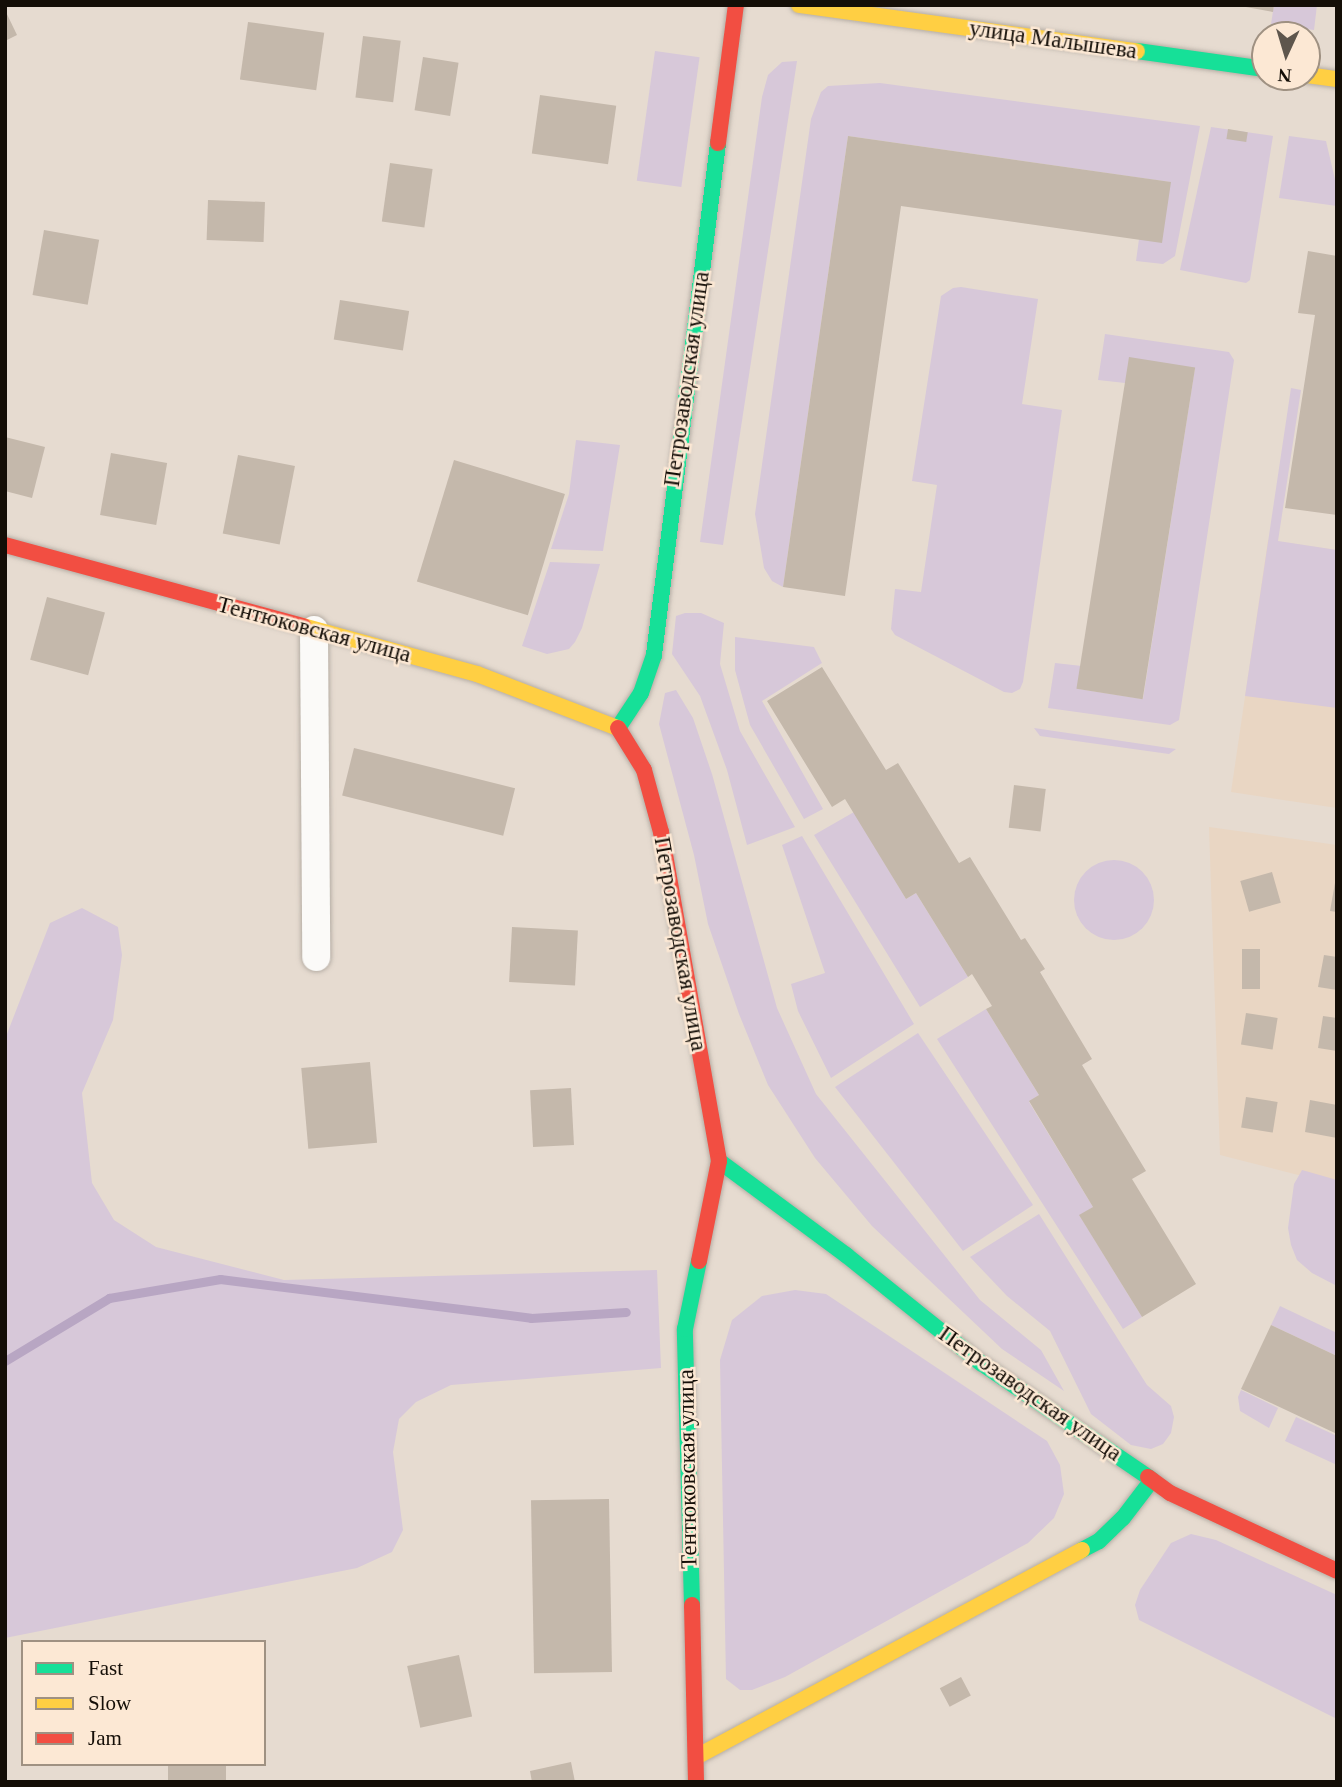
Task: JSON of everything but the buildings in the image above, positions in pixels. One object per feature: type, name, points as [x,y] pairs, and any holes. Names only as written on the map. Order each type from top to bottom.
[{"type":"street","name":"Петрозаводская улица","points":[[736,5],[654,655],[641,693],[618,728],[645,770],[661,832],[719,1161],[846,1255],[981,1363],[1152,1480],[1189,1503],[1337,1571]]},
{"type":"street","name":"улица Малышева","points":[[799,5],[1251,67]]},
{"type":"street","name":"Тентюковская улица","points":[[5,545],[477,674],[618,728]]},
{"type":"street","points":[[314,630],[316,957]]},
{"type":"street","name":"Тентюковская улица","points":[[696,1782],[685,1329],[719,1161]]},
{"type":"street","points":[[696,1757],[1099,1541],[1123,1518],[1152,1480]]},
{"type":"shaded area","points":[[1274,5],[1317,5],[1315,21],[1271,21]]},
{"type":"shaded area","points":[[655,51],[700,57],[681,187],[637,181]]},
{"type":"shaded area","points":[[797,61],[723,545],[700,542],[762,97],[768,75],[782,62]]},
{"type":"shaded area","points":[[880,83],[1200,126],[1175,256],[1163,264],[1136,261],[1139,239],[1170,182],[848,136],[783,587],[772,581],[764,568],[755,514],[811,119],[821,92],[828,86]]},
{"type":"shaded area","points":[[1211,127],[1273,136],[1250,280],[1246,283],[1180,270]]},
{"type":"shaded area","points":[[1289,136],[1326,141],[1337,188],[1337,206],[1279,198]]},
{"type":"shaded area","points":[[953,288],[1038,299],[1022,404],[1062,410],[1023,682],[1020,689],[1012,693],[1004,692],[895,635],[891,629],[895,589],[921,592],[937,485],[912,481],[941,296]]},
{"type":"shaded area","points":[[1105,334],[1229,352],[1234,360],[1179,720],[1170,725],[1048,708],[1055,663],[1082,666],[1079,689],[1143,699],[1195,368],[1125,383],[1098,380]]},
{"type":"shaded area","points":[[1291,388],[1301,390],[1278,541],[1337,550],[1337,708],[1245,696]]},
{"type":"shaded area","points":[[576,440],[620,445],[603,551],[551,549],[569,494]]},
{"type":"shaded area","points":[[1268,540],[1337,550],[1337,808],[1231,792]]},
{"type":"shaded area","points":[[550,562],[600,564],[582,628],[575,642],[569,649],[547,654],[522,646]]},
{"type":"shaded area","points":[[701,613],[724,623],[720,664],[740,731],[795,827],[747,845],[727,770],[700,696],[672,654],[676,616]]},
{"type":"shaded area","points":[[735,637],[814,647],[822,663],[762,701],[823,809],[804,819],[750,725],[735,670]]},
{"type":"shaded area","points":[[676,690],[693,718],[712,774],[777,1008],[816,1094],[980,1300],[1041,1350],[1064,1391],[1002,1349],[872,1226],[815,1158],[768,1085],[739,1014],[708,924],[694,855],[659,724],[665,693]]},
{"type":"shaded area","points":[[1034,728],[1176,749],[1169,754],[1040,736]]},
{"type":"shaded area","points":[[854,812],[906,899],[916,893],[968,977],[920,1007],[814,835]]},
{"type":"shaded area","points":[[1209,827],[1337,845],[1337,1185],[1220,1155]]},
{"type":"shaded area","points":[[802,836],[914,1024],[831,1078],[798,1011],[791,984],[825,973],[782,845]]},
{"type":"shaded area","points":[[1114,860],[1129,863],[1142,872],[1151,885],[1154,900],[1151,915],[1142,928],[1129,937],[1114,940],[1099,937],[1086,928],[1077,915],[1074,900],[1077,885],[1086,872],[1099,863]]},
{"type":"shaded area","points":[[82,908],[118,927],[122,955],[113,1020],[82,1093],[92,1183],[114,1220],[156,1247],[284,1280],[657,1270],[661,1368],[451,1385],[416,1402],[399,1419],[393,1452],[403,1530],[392,1552],[357,1568],[5,1638],[5,1039],[50,923]]},
{"type":"shaded area","points":[[986,1009],[1039,1095],[1029,1102],[1093,1207],[1080,1216],[1142,1317],[1123,1329],[937,1039]]},
{"type":"shaded area","points":[[918,1033],[1033,1205],[963,1251],[835,1087]]},
{"type":"shaded area","points":[[1302,1170],[1337,1180],[1337,1286],[1312,1273],[1297,1260],[1291,1245],[1288,1228],[1294,1184]]},
{"type":"shaded area","points":[[1039,1214],[1147,1385],[1171,1406],[1174,1417],[1171,1433],[1163,1444],[1151,1449],[1131,1445],[1091,1414],[1050,1331],[1007,1296],[970,1257]]},
{"type":"shaded area","points":[[795,1290],[826,1294],[1047,1441],[1060,1465],[1064,1494],[1054,1518],[1028,1543],[785,1677],[752,1690],[740,1690],[726,1679],[720,1360],[732,1320],[762,1296]]},
{"type":"shaded area","points":[[1280,1306],[1337,1333],[1337,1356],[1271,1325]]},
{"type":"shaded area","points":[[1241,1390],[1278,1408],[1269,1428],[1240,1411],[1238,1397]]},
{"type":"shaded area","points":[[1296,1417],[1337,1436],[1337,1465],[1285,1441]]},
{"type":"shaded area","points":[[1191,1534],[1216,1540],[1337,1595],[1337,1719],[1139,1620],[1135,1605],[1140,1590],[1171,1543]]},
{"type":"waterway","points":[[5,1361],[109,1298],[220,1279],[531,1318],[626,1312]]},
{"type":"traffic: fast","points":[[1137,51],[1251,67]]},
{"type":"traffic: fast","points":[[618,728],[641,693],[654,655],[718,143]]},
{"type":"traffic: fast","points":[[719,1161],[846,1255],[981,1363],[1148,1477]]},
{"type":"traffic: fast","points":[[692,1605],[685,1329],[699,1261]]},
{"type":"traffic: fast","points":[[1082,1550],[1099,1541],[1123,1518],[1152,1480]]},
{"type":"traffic: slow","points":[[799,5],[1137,51]]},
{"type":"traffic: slow","points":[[1321,77],[1337,79]]},
{"type":"traffic: slow","points":[[303,626],[477,674],[618,728]]},
{"type":"traffic: slow","points":[[696,1757],[1082,1550]]},
{"type":"traffic: jam","points":[[718,143],[736,5]]},
{"type":"traffic: jam","points":[[5,545],[303,626]]},
{"type":"traffic: jam","points":[[618,728],[644,770],[661,832],[719,1161],[699,1261]]},
{"type":"traffic: jam","points":[[1148,1477],[1170,1493],[1337,1571]]},
{"type":"traffic: jam","points":[[692,1605],[696,1782]]}]
